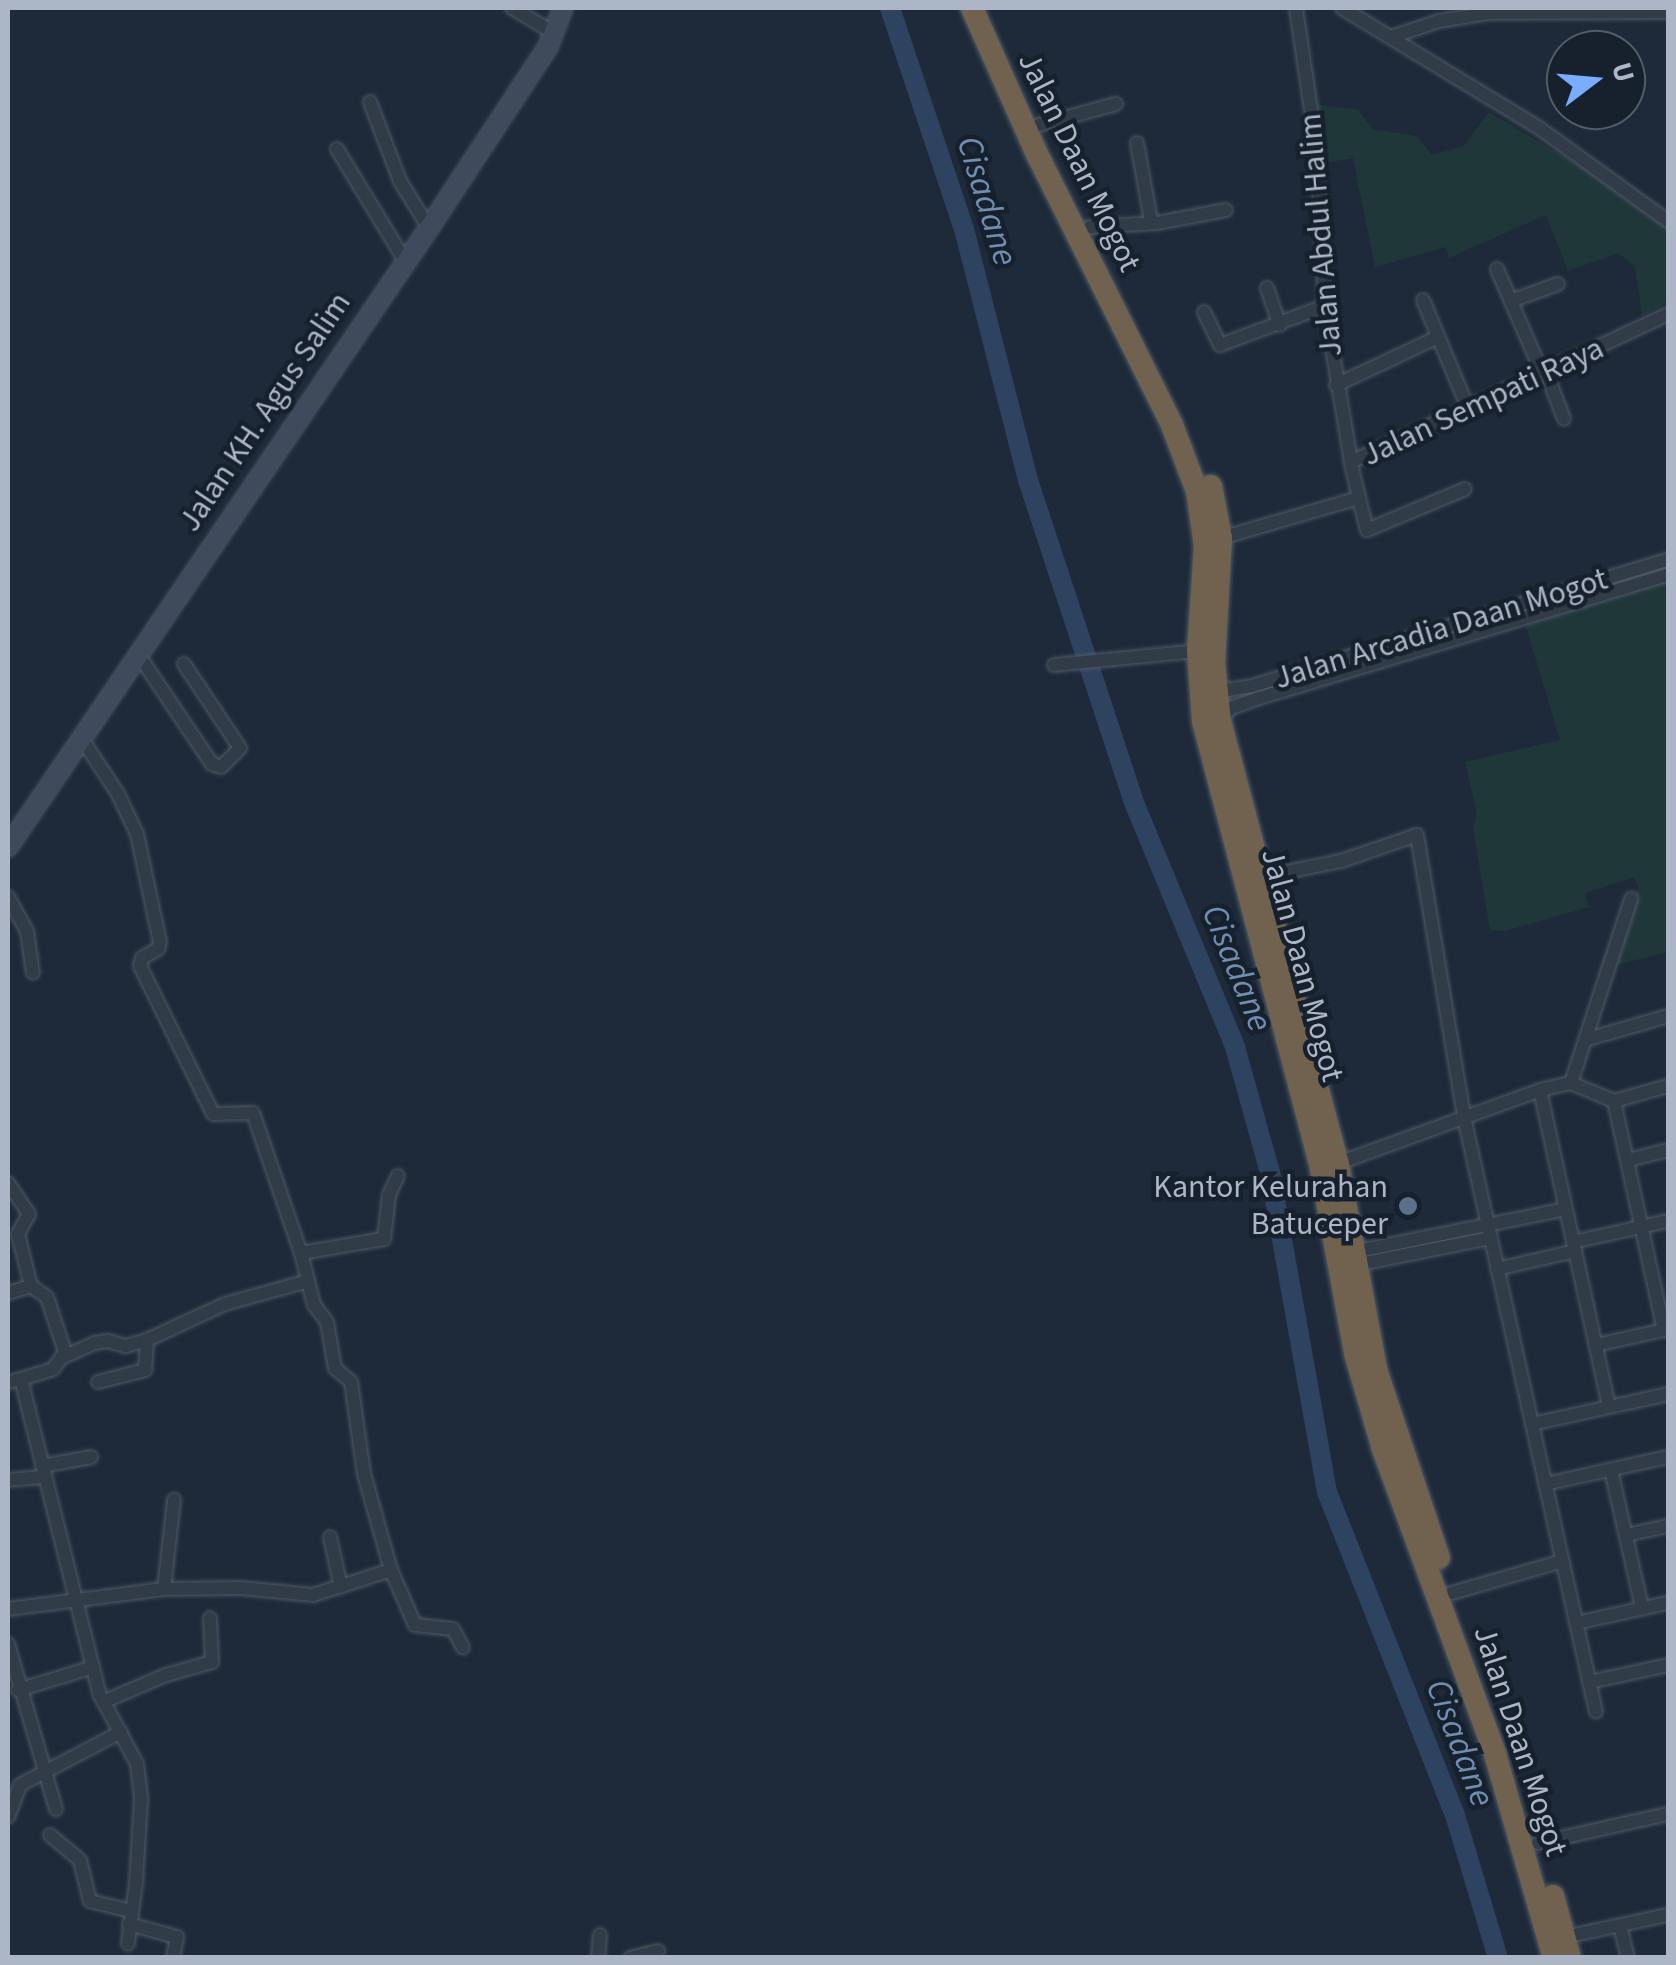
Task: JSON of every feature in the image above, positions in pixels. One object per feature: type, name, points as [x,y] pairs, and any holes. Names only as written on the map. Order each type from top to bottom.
[{"type":"highway","name":"Jalan Daan Mogot","points":[[972,8],[1011,100],[1200,453],[1221,538],[1215,683],[1220,720],[1262,877],[1330,1166],[1355,1354],[1368,1401],[1563,1951]]},
{"type":"highway","name":"Jalan Daan Mogot","points":[[988,8],[1039,125],[1090,227],[1197,491],[1205,546],[1198,651],[1203,721],[1330,1166],[1389,1417],[1538,1843],[1563,1951]]},
{"type":"street","points":[[512,8],[554,33]]},
{"type":"street","name":"Jalan KH. Agus Salim","points":[[8,846],[429,228],[554,33],[564,8]]},
{"type":"street","name":"Jalan Abdul Halim","points":[[1296,8],[1317,150],[1325,306],[1351,462]]},
{"type":"street","points":[[1342,8],[1539,128],[1668,222]]},
{"type":"street","points":[[1391,36],[1438,21],[1489,13],[1667,10]]},
{"type":"street","points":[[370,102],[400,181],[429,228]]},
{"type":"street","points":[[1039,125],[1116,104]]},
{"type":"street","points":[[1137,143],[1151,221]]},
{"type":"street","points":[[337,149],[405,261]]},
{"type":"street","points":[[1090,227],[1226,210]]},
{"type":"street","points":[[1497,269],[1564,419]]},
{"type":"street","points":[[1511,301],[1558,284]]},
{"type":"street","points":[[1267,288],[1280,325]]},
{"type":"street","points":[[1423,300],[1468,408]]},
{"type":"street","points":[[1204,312],[1220,346],[1325,306]]},
{"type":"street","name":"Jalan Sempati Raya","points":[[1221,538],[1359,498],[1351,462],[1668,314]]},
{"type":"street","points":[[1336,386],[1438,337]]},
{"type":"street","points":[[1359,498],[1367,530],[1464,489]]},
{"type":"street","name":"Jalan Arcadia Daan Mogot","points":[[1215,683],[1227,690],[1252,686],[1668,560]]},
{"type":"street","name":"Jalan Arcadia Daan Mogot","points":[[1220,720],[1239,704],[1668,575]]},
{"type":"street","points":[[1054,665],[1198,651]]},
{"type":"street","points":[[138,654],[212,764],[220,768],[240,748],[184,664]]},
{"type":"street","points":[[82,739],[118,794],[137,834],[160,942],[158,949],[142,958],[140,966],[213,1114],[253,1113],[302,1253],[314,1305],[326,1318],[335,1368],[351,1382],[364,1474],[392,1570],[416,1625],[453,1629],[463,1648]]},
{"type":"street","points":[[1262,877],[1340,861],[1417,835],[1464,1117],[1596,1712]]},
{"type":"street","points":[[8,897],[28,931],[33,973]]},
{"type":"street","points":[[1571,1083],[1630,899]]},
{"type":"street","points":[[1588,1039],[1668,1016]]},
{"type":"street","points":[[1330,1166],[1540,1090],[1571,1083],[1614,1100],[1668,1086]]},
{"type":"street","points":[[1540,1090],[1609,1407]]},
{"type":"street","points":[[1596,1345],[1666,1330],[1614,1100]]},
{"type":"street","points":[[1628,1160],[1668,1150]]},
{"type":"street","points":[[302,1253],[381,1242],[398,1176]]},
{"type":"street","points":[[8,1184],[29,1214],[18,1234],[31,1286],[48,1297],[66,1354]]},
{"type":"street","points":[[1354,1258],[1489,1231],[1566,1208]]},
{"type":"street","points":[[1497,1269],[1668,1221]]},
{"type":"street","points":[[128,1943],[140,1780],[134,1755],[104,1702],[44,1472],[14,1380],[53,1369],[66,1354],[101,1341],[126,1346],[224,1304],[308,1281]]},
{"type":"street","points":[[8,1293],[31,1286]]},
{"type":"street","points":[[98,1382],[145,1370],[146,1340]]},
{"type":"street","points":[[1532,1424],[1668,1394]]},
{"type":"street","points":[[1545,1484],[1668,1457]]},
{"type":"street","points":[[8,1480],[91,1458]]},
{"type":"street","points":[[1612,1470],[1642,1608]]},
{"type":"street","points":[[164,1589],[174,1500]]},
{"type":"street","points":[[1626,1535],[1668,1526]]},
{"type":"street","points":[[330,1538],[340,1587]]},
{"type":"street","points":[[1452,1593],[1562,1561]]},
{"type":"street","points":[[8,1609],[164,1589],[241,1588],[301,1596],[392,1570]]},
{"type":"street","points":[[1576,1623],[1668,1603]]},
{"type":"street","points":[[104,1702],[166,1675],[212,1662],[210,1618]]},
{"type":"street","points":[[8,1644],[18,1690],[56,1809]]},
{"type":"street","points":[[1589,1682],[1668,1665]]},
{"type":"street","points":[[18,1690],[93,1666]]},
{"type":"street","points":[[8,1817],[19,1787],[121,1732]]},
{"type":"street","points":[[1538,1843],[1668,1814]]},
{"type":"street","points":[[50,1835],[80,1860],[90,1901],[177,1937],[173,1958]]},
{"type":"street","points":[[1563,1951],[1620,1926],[1668,1914]]},
{"type":"street","points":[[1620,1926],[1628,1958]]},
{"type":"street","points":[[598,1958],[600,1935]]},
{"type":"street","points":[[630,1958],[658,1950]]},
{"type":"green space","points":[[1313,104],[1359,110],[1372,129],[1417,136],[1432,155],[1464,146],[1489,112],[1668,218],[1668,302],[1642,316],[1635,266],[1618,253],[1568,271],[1546,215],[1449,258],[1446,247],[1375,267],[1353,158],[1319,164]]},
{"type":"green space","points":[[1668,555],[1668,952],[1616,965],[1638,888],[1634,877],[1585,893],[1589,907],[1505,931],[1490,930],[1473,829],[1477,813],[1465,762],[1560,740],[1518,600]]},
{"type":"waterway","name":"Cisadane","points":[[890,8],[964,229],[1028,480],[1135,805],[1235,1047],[1270,1172],[1327,1492],[1455,1815],[1498,1958]]},
{"type":"place","name":"Kantor Kelurahan Batuceper","points":[[1408,1206]]}]
